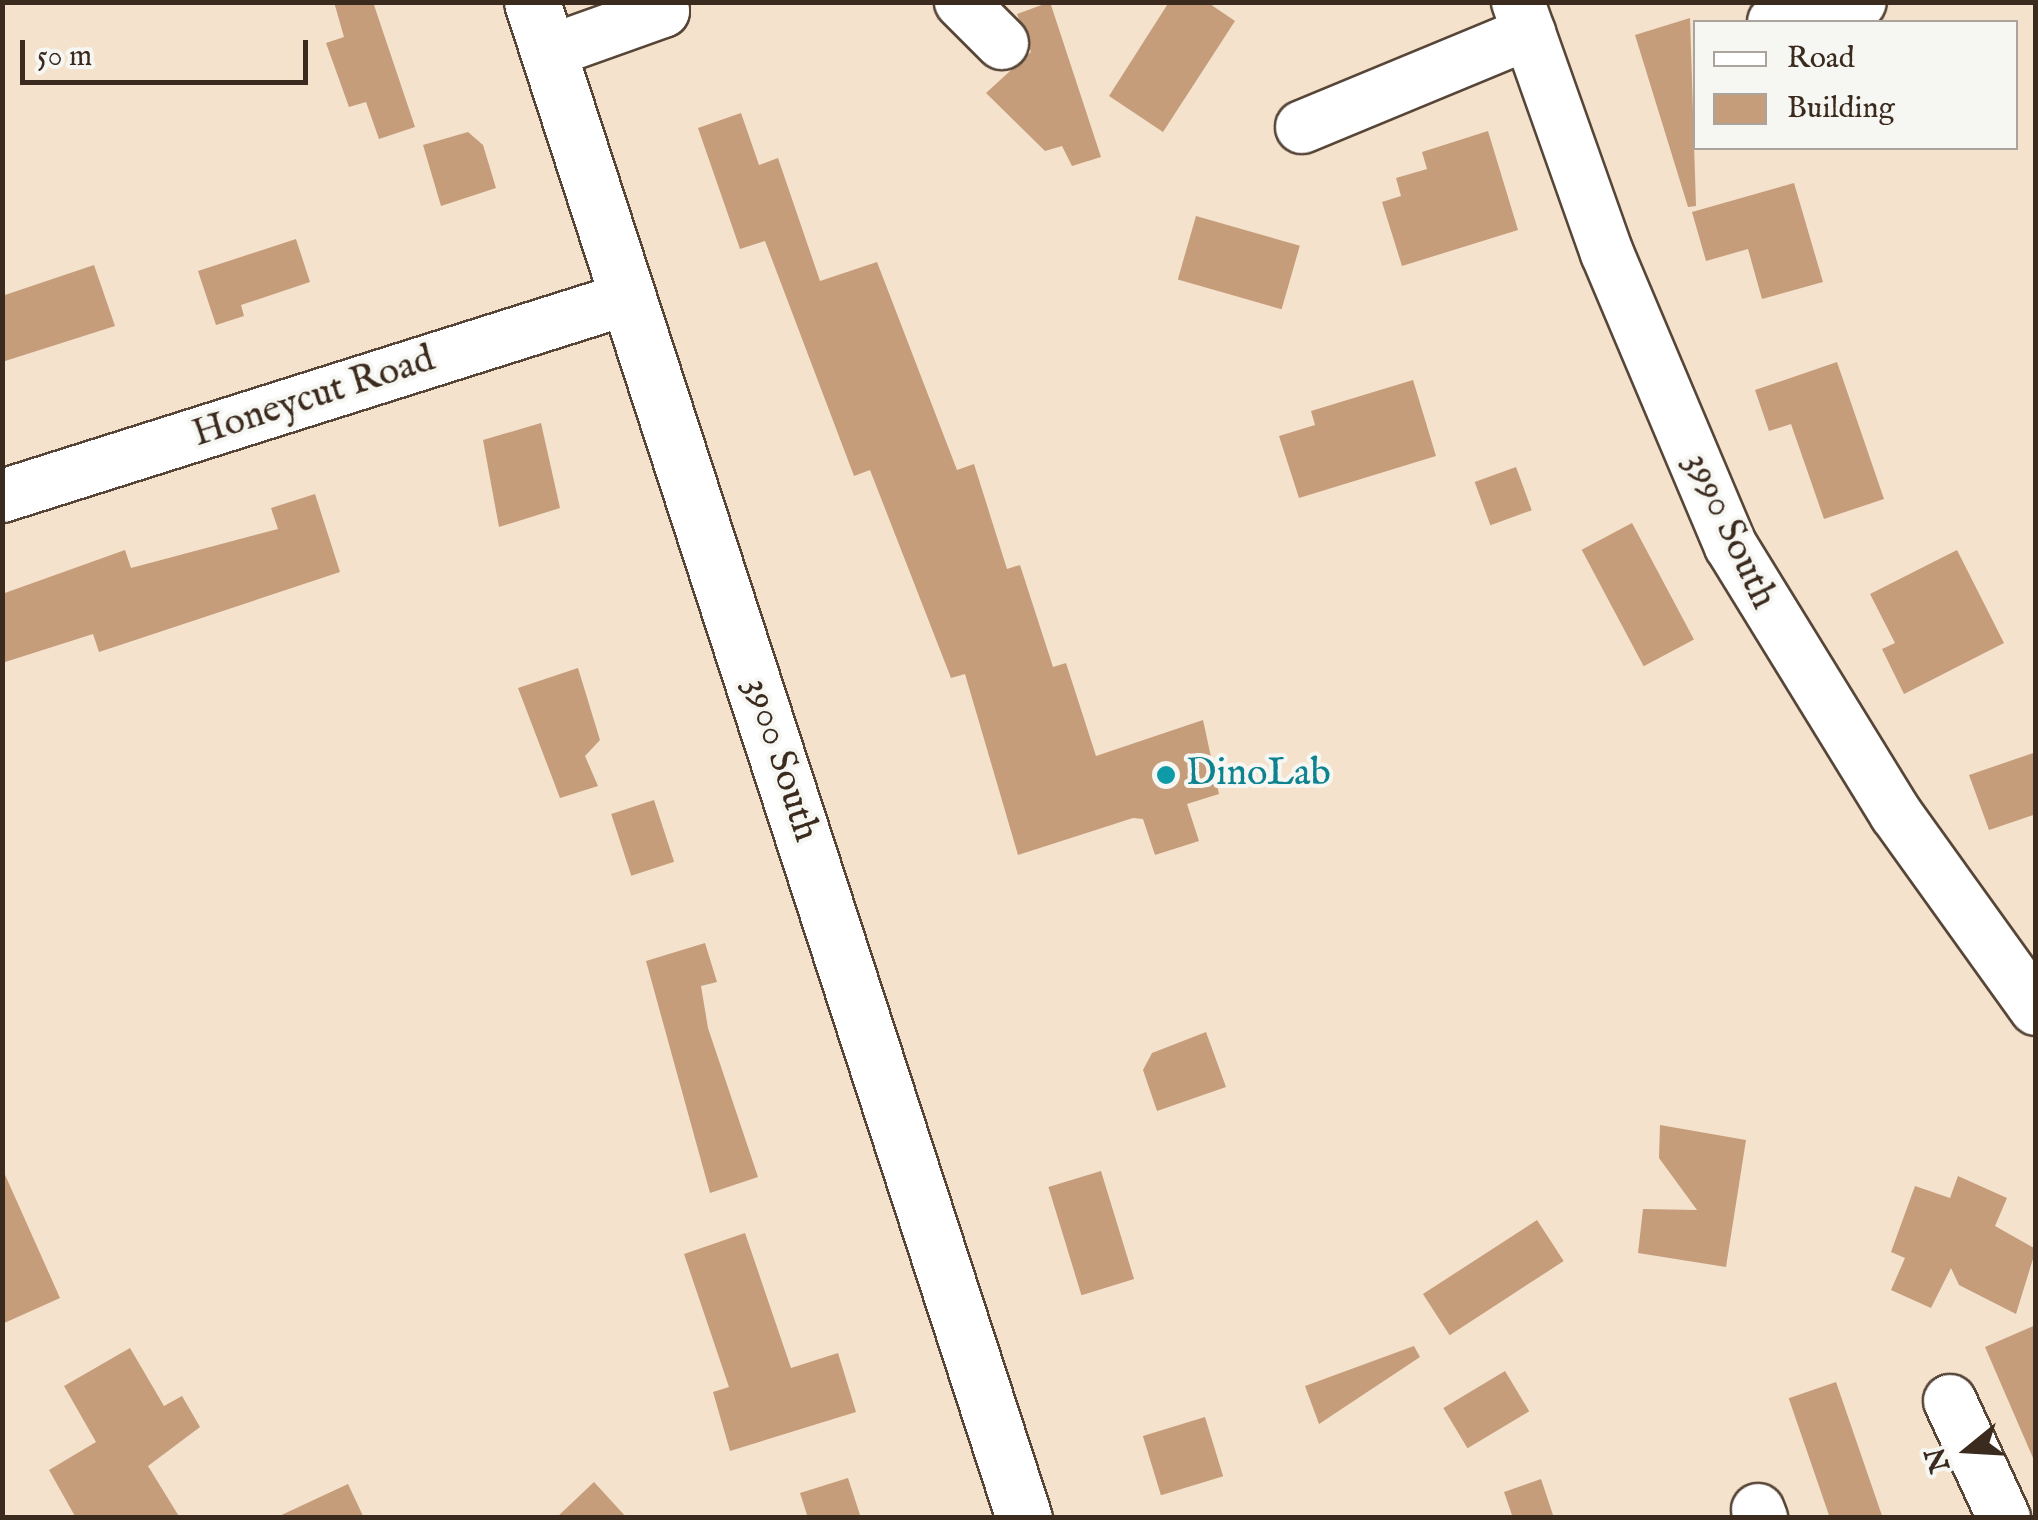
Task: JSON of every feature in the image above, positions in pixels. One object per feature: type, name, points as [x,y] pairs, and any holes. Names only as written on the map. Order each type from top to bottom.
[{"type":"main road","name":"3900 South","points":[[540,27],[1024,1518]]},
{"type":"street","points":[[540,27],[662,10],[659,2]]},
{"type":"street","points":[[961,2],[1002,43]]},
{"type":"street","points":[[1783,20],[1860,2]]},
{"type":"street","points":[[1302,128],[1523,18]]},
{"type":"street","name":"3990 South","points":[[1523,18],[1608,253],[1731,546],[1896,814],[2036,1009]]},
{"type":"street","name":"Honeycut Road","points":[[2,496],[626,300]]},
{"type":"street","points":[[1950,1402],[2004,1518]]},
{"type":"building","points":[[334,2],[373,2],[415,127],[379,139],[366,102],[349,107],[326,43],[344,37]]},
{"type":"building","points":[[1050,2],[1101,157],[1072,166],[1062,146],[1045,151],[986,93],[1031,52],[1017,14]]},
{"type":"building","points":[[1169,2],[1207,2],[1235,21],[1163,132],[1109,96]]},
{"type":"building","points":[[1690,18],[1696,206],[1688,207],[1635,35]]},
{"type":"building","points":[[741,113],[759,165],[778,158],[820,281],[877,262],[957,470],[974,464],[1007,569],[1020,565],[1053,667],[1066,663],[1096,756],[1203,720],[1219,794],[1187,804],[1199,841],[1155,855],[1143,819],[1133,818],[1018,855],[965,674],[951,678],[870,470],[854,476],[765,241],[740,249],[698,128]]},
{"type":"building","points":[[1488,131],[1518,230],[1402,266],[1382,202],[1401,196],[1396,178],[1427,169],[1422,152]]},
{"type":"building","points":[[468,132],[483,145],[496,188],[441,206],[423,145]]},
{"type":"building","points":[[1794,183],[1823,282],[1762,299],[1748,249],[1706,261],[1692,212]]},
{"type":"building","points":[[1196,216],[1300,246],[1282,309],[1178,279]]},
{"type":"building","points":[[296,239],[310,282],[241,305],[244,316],[216,325],[198,271]]},
{"type":"building","points":[[94,265],[115,326],[2,362],[2,296]]},
{"type":"building","points":[[1837,362],[1884,499],[1824,519],[1791,424],[1769,431],[1755,390]]},
{"type":"building","points":[[1413,380],[1436,456],[1299,498],[1279,436],[1315,425],[1311,411]]},
{"type":"building","points":[[541,423],[560,508],[499,527],[483,440]]},
{"type":"building","points":[[1516,467],[1532,510],[1490,525],[1475,482]]},
{"type":"building","points":[[315,494],[340,572],[99,652],[93,634],[2,663],[2,594],[125,550],[131,568],[278,529],[271,508]]},
{"type":"building","points":[[1632,523],[1694,640],[1644,666],[1582,550]]},
{"type":"building","points":[[1957,550],[2004,643],[1904,694],[1882,649],[1895,643],[1870,594]]},
{"type":"building","points":[[578,668],[600,740],[585,756],[598,786],[560,798],[518,688]]},
{"type":"building","points":[[2036,752],[2036,814],[1989,830],[1969,775]]},
{"type":"building","points":[[654,800],[674,862],[631,876],[611,814]]},
{"type":"building","points":[[705,943],[717,982],[701,986],[708,1028],[758,1177],[710,1193],[646,961]]},
{"type":"building","points":[[1206,1032],[1226,1087],[1157,1111],[1143,1070],[1152,1053]]},
{"type":"building","points":[[1660,1125],[1746,1140],[1726,1267],[1638,1253],[1643,1209],[1697,1210],[1659,1158]]},
{"type":"building","points":[[2,1168],[60,1298],[2,1324]]},
{"type":"building","points":[[1101,1171],[1134,1279],[1081,1295],[1048,1187]]},
{"type":"building","points":[[1958,1176],[2007,1198],[1995,1226],[2036,1249],[2016,1314],[1959,1285],[1951,1268],[1931,1308],[1891,1290],[1905,1258],[1891,1252],[1915,1186],[1950,1198]]},
{"type":"building","points":[[1537,1220],[1564,1261],[1450,1335],[1423,1294]]},
{"type":"building","points":[[745,1233],[791,1368],[838,1353],[856,1412],[730,1451],[713,1392],[729,1387],[684,1254]]},
{"type":"building","points":[[2036,1325],[2036,1465],[1985,1347]]},
{"type":"building","points":[[1414,1346],[1420,1357],[1319,1424],[1305,1386]]},
{"type":"building","points":[[130,1348],[164,1406],[182,1396],[200,1427],[148,1466],[180,1518],[76,1518],[49,1470],[96,1442],[64,1386]]},
{"type":"building","points":[[1505,1371],[1529,1411],[1467,1448],[1443,1408]]},
{"type":"building","points":[[1836,1382],[1883,1518],[1830,1518],[1789,1398]]},
{"type":"building","points":[[1205,1417],[1223,1476],[1161,1495],[1143,1436]]},
{"type":"building","points":[[848,1478],[861,1518],[808,1518],[800,1493]]},
{"type":"building","points":[[1541,1479],[1554,1518],[1513,1518],[1504,1492]]},
{"type":"building","points":[[594,1482],[627,1518],[556,1518]]},
{"type":"building","points":[[348,1484],[364,1518],[275,1518]]},
{"type":"place","name":"DinoLab","points":[[1166,775]]}]
